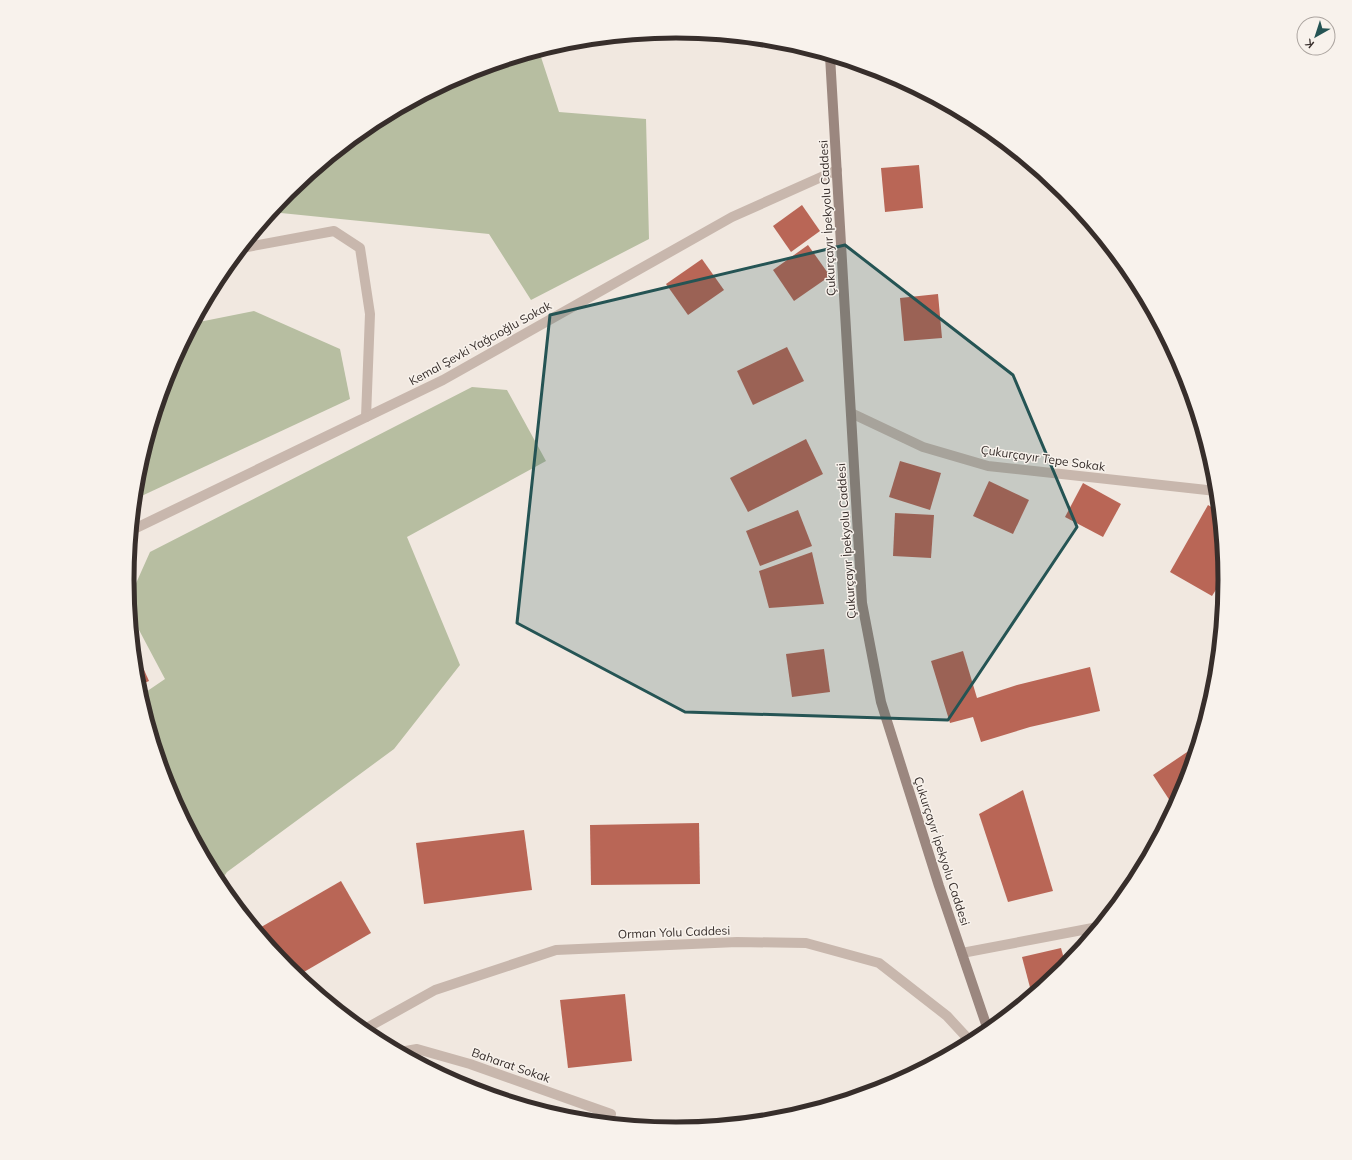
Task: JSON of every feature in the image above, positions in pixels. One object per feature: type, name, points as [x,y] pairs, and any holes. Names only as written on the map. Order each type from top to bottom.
[{"type":"street","name":"Çukurçayır İpekyolu Caddesi","points":[[830,61],[862,603],[881,702],[937,878],[986,1024]]},
{"type":"street","name":"Kemal Şevki Yağcıoğlu Sokak","points":[[137,528],[443,380],[732,218],[837,170]]},
{"type":"street","points":[[249,247],[334,231],[360,248],[370,314],[366,417]]},
{"type":"street","name":"Çukurçayır Tepe Sokak","points":[[851,413],[922,447],[988,466],[1210,490]]},
{"type":"street","points":[[962,953],[1090,928]]},
{"type":"street","name":"Orman Yolu Caddesi","points":[[369,1027],[435,990],[556,950],[737,942],[806,943],[879,963],[947,1016],[967,1037]]},
{"type":"street","name":"Baharat Sokak","points":[[408,1051],[417,1049],[470,1064],[611,1114]]},
{"type":"highlighted area","points":[[845,245],[1013,375],[1077,527],[948,720],[685,712],[517,623],[550,315]]},
{"type":"green space","points":[[540,55],[559,112],[646,119],[649,239],[531,300],[489,234],[278,213],[319,173],[346,150],[375,129],[436,94],[469,79],[536,56]]},
{"type":"green space","points":[[254,311],[340,349],[350,399],[141,496],[144,474],[152,440],[163,406],[175,373],[200,322]]},
{"type":"green space","points":[[472,387],[507,390],[546,461],[407,537],[460,665],[394,749],[227,872],[223,878],[190,820],[175,787],[152,720],[145,692],[165,679],[136,624],[134,587],[150,552]]},
{"type":"building","points":[[919,165],[923,208],[885,212],[881,168]]},
{"type":"building","points":[[802,205],[820,231],[791,252],[773,226]]},
{"type":"building","points":[[808,245],[830,276],[794,301],[773,270]]},
{"type":"building","points":[[702,259],[724,290],[688,315],[666,284]]},
{"type":"building","points":[[938,294],[942,338],[904,341],[900,298]]},
{"type":"building","points":[[787,347],[804,381],[753,405],[737,371]]},
{"type":"building","points":[[806,439],[823,474],[748,512],[730,478]]},
{"type":"building","points":[[900,461],[941,473],[930,510],[889,497]]},
{"type":"building","points":[[989,481],[1029,500],[1013,534],[973,516]]},
{"type":"building","points":[[1083,483],[1121,504],[1103,537],[1065,517]]},
{"type":"building","points":[[1208,505],[1213,508],[1217,545],[1218,580],[1218,587],[1212,596],[1170,572]]},
{"type":"building","points":[[798,510],[812,546],[760,566],[746,531]]},
{"type":"building","points":[[895,513],[934,515],[931,558],[893,556]]},
{"type":"building","points":[[812,552],[824,604],[769,608],[759,571]]},
{"type":"building","points":[[824,649],[830,692],[792,697],[786,654]]},
{"type":"building","points":[[963,651],[977,698],[1017,685],[1090,667],[1100,711],[1030,727],[981,742],[973,717],[950,723],[931,661]]},
{"type":"building","points":[[141,662],[149,681],[144,683]]},
{"type":"building","points":[[1190,750],[1170,802],[1153,775]]},
{"type":"building","points":[[1023,790],[1053,891],[1008,902],[979,814]]},
{"type":"building","points":[[699,823],[700,884],[591,885],[590,825]]},
{"type":"building","points":[[524,830],[532,890],[424,904],[416,843]]},
{"type":"building","points":[[341,881],[371,933],[303,972],[261,927]]},
{"type":"building","points":[[1061,948],[1064,958],[1030,989],[1022,957]]},
{"type":"building","points":[[625,994],[632,1061],[568,1068],[560,1000]]}]
